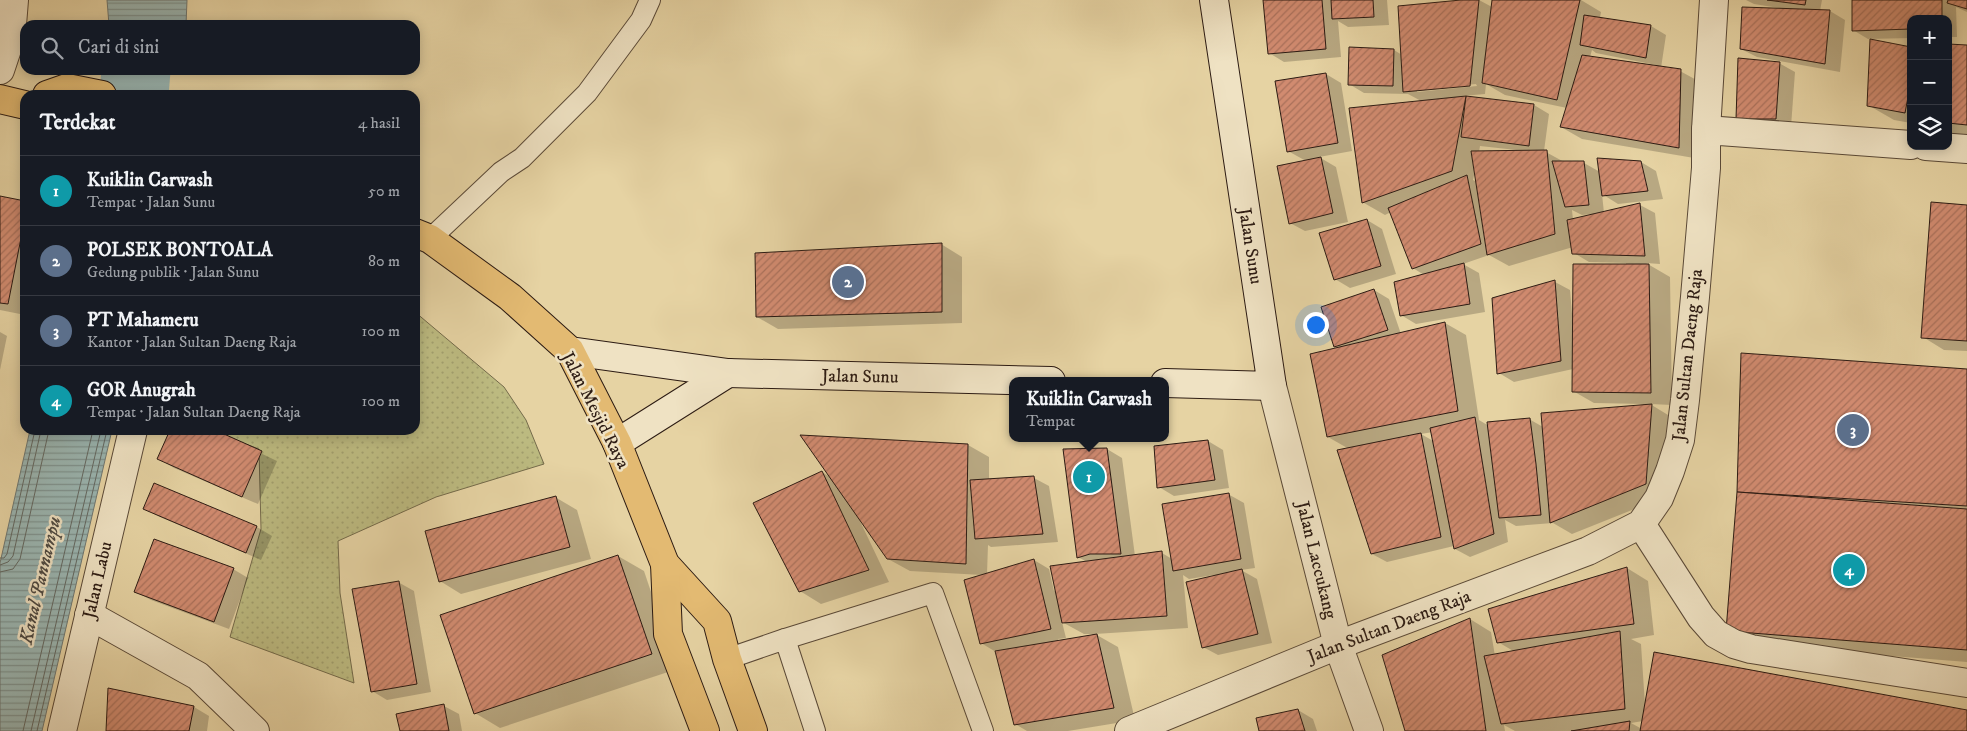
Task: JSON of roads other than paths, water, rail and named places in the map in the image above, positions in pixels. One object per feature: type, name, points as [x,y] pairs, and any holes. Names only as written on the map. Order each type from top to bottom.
[{"type":"highway","points":[[61,90],[68,88],[79,90]]},
{"type":"highway","name":"Jalan Mesjid Raya","points":[[423,236],[510,297],[570,351],[617,443],[665,564],[668,634],[705,731]]},
{"type":"highway","name":"Jalan Mesjid Raya","points":[[665,564],[717,621],[727,659],[753,731]]},
{"type":"street","points":[[0,70],[11,37],[14,0]]},
{"type":"street","name":"Jalan Sunu","points":[[1214,0],[1272,386]]},
{"type":"street","name":"Jalan Sultan Daeng Raja","points":[[1129,731],[1338,645],[1588,551],[1640,524],[1659,498],[1680,440],[1706,168],[1706,130],[1714,0]]},
{"type":"street","points":[[1706,130],[1907,145]]},
{"type":"street","points":[[1952,148],[1967,149]]},
{"type":"street","name":"Jalan Sunu","points":[[570,351],[728,373],[1009,380]]},
{"type":"street","points":[[617,443],[728,373]]},
{"type":"street","points":[[1169,383],[1272,386]]},
{"type":"street","name":"Jalan Laccukang","points":[[1272,386],[1338,645],[1369,731]]},
{"type":"street","name":"Jalan Labu","points":[[62,731],[132,435]]},
{"type":"street","points":[[1640,524],[1701,617],[1716,634],[1734,644],[1751,650],[1967,683]]},
{"type":"street","points":[[89,615],[198,676],[255,731]]},
{"type":"lane","points":[[423,236],[501,172],[522,158],[586,93],[641,20],[650,0]]},
{"type":"lane","points":[[727,659],[933,593],[983,731]]},
{"type":"lane","points":[[785,639],[816,731]]},
{"type":"water","points":[[107,0],[187,0],[186,20],[109,20]]},
{"type":"water","points":[[29,435],[111,435],[42,731],[0,731],[0,563]]},
{"type":"waterway","name":"Kanal Pannampu","points":[[134,90],[136,75]]},
{"type":"place","name":"POLSEK BONTOALA","points":[[848,282]]},
{"type":"place","name":"PT Mahameru","points":[[1853,430]]},
{"type":"place","name":"Kuiklin Carwash","points":[[1089,477]]},
{"type":"place","name":"GOR Anugrah","points":[[1849,570]]}]
